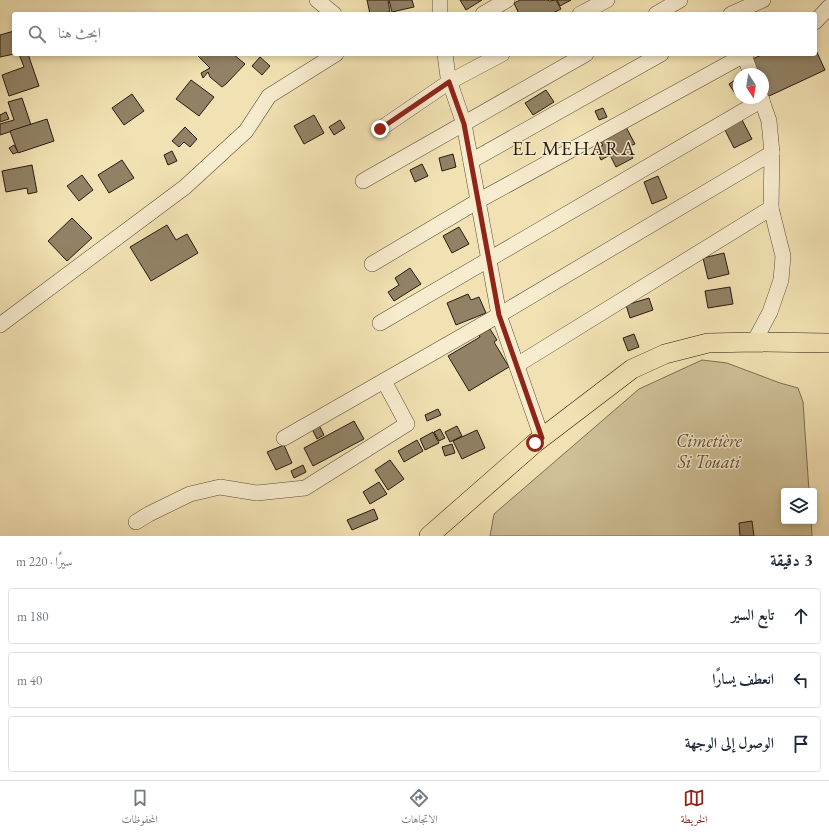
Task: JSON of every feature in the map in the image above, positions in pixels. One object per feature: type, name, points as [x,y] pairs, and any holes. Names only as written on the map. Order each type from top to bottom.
[{"type":"main road","points":[[429,536],[542,438],[632,369],[665,354],[708,343],[829,343]]},
{"type":"street","points":[[317,0],[332,12]]},
{"type":"street","points":[[440,0],[440,12]]},
{"type":"street","points":[[486,12],[507,0]]},
{"type":"street","points":[[584,12],[607,0]]},
{"type":"street","points":[[659,12],[680,0]]},
{"type":"street","points":[[736,12],[763,0]]},
{"type":"street","points":[[817,20],[829,7]]},
{"type":"street","points":[[0,325],[185,187],[246,132],[269,96],[333,56]]},
{"type":"street","points":[[445,56],[449,82],[464,124],[499,315],[542,438]]},
{"type":"street","points":[[380,129],[449,82],[498,56]]},
{"type":"street","points":[[363,181],[583,56]]},
{"type":"street","points":[[471,161],[656,56]]},
{"type":"street","points":[[372,264],[478,201],[741,56]]},
{"type":"street","points":[[746,56],[749,68]]},
{"type":"street","points":[[380,323],[752,104]]},
{"type":"street","points":[[754,342],[770,312],[781,280],[783,256],[771,208],[772,153],[769,121],[763,104]]},
{"type":"street","points":[[284,438],[499,315],[772,153]]},
{"type":"street","points":[[517,365],[771,208]]},
{"type":"street","points":[[136,522],[190,494],[220,487],[258,493],[305,488],[407,424],[384,381]]},
{"type":"green space","name":"Cimetière Si Touati","points":[[702,360],[727,363],[780,383],[798,388],[803,402],[809,488],[781,488],[781,524],[811,524],[812,536],[490,536],[494,514],[639,389]]},
{"type":"building","points":[[367,0],[388,0],[390,12],[370,12]]},
{"type":"building","points":[[389,0],[412,0],[414,7],[392,12]]},
{"type":"building","points":[[460,0],[482,0],[466,10]]},
{"type":"building","points":[[520,0],[556,0],[561,9],[555,12],[518,12],[514,3]]},
{"type":"building","points":[[557,0],[571,0],[560,6]]},
{"type":"building","points":[[12,32],[12,54],[0,57],[0,35]]},
{"type":"building","points":[[817,52],[825,70],[769,96],[769,68],[753,68],[750,60],[759,56],[817,56]]},
{"type":"building","points":[[20,56],[29,56],[39,86],[9,96],[2,75],[24,67]]},
{"type":"building","points":[[198,56],[235,56],[245,64],[222,87],[210,77],[208,72],[203,78],[201,73],[210,68]]},
{"type":"building","points":[[260,57],[270,66],[262,75],[252,66]]},
{"type":"building","points":[[191,80],[214,97],[199,116],[176,99]]},
{"type":"building","points":[[733,82],[733,90],[729,84]]},
{"type":"building","points":[[546,90],[554,102],[533,115],[525,103]]},
{"type":"building","points":[[132,94],[144,111],[124,125],[112,108]]},
{"type":"building","points":[[22,98],[31,125],[0,135],[0,124],[14,120],[8,102]]},
{"type":"building","points":[[603,108],[607,117],[599,120],[595,111]]},
{"type":"building","points":[[6,112],[9,119],[0,122],[0,115]]},
{"type":"building","points":[[314,115],[324,133],[304,144],[294,126]]},
{"type":"building","points":[[740,116],[752,139],[734,148],[724,128]]},
{"type":"building","points":[[47,119],[54,141],[18,153],[10,131]]},
{"type":"building","points":[[340,120],[345,128],[334,135],[329,127]]},
{"type":"building","points":[[185,127],[197,139],[190,147],[184,142],[179,147],[172,141]]},
{"type":"building","points":[[626,127],[635,144],[627,147],[633,158],[616,167],[610,155],[601,160],[596,149],[603,145],[600,141]]},
{"type":"building","points":[[14,145],[18,152],[13,154],[9,148]]},
{"type":"building","points":[[172,151],[177,161],[168,165],[164,155]]},
{"type":"building","points":[[453,154],[456,167],[442,171],[439,158]]},
{"type":"building","points":[[122,160],[134,178],[109,193],[98,175]]},
{"type":"building","points":[[422,164],[428,176],[415,182],[410,170]]},
{"type":"building","points":[[32,165],[37,192],[28,194],[27,188],[6,192],[2,171]]},
{"type":"building","points":[[82,175],[93,190],[79,201],[67,186]]},
{"type":"building","points":[[658,176],[667,198],[652,204],[644,182]]},
{"type":"building","points":[[72,218],[92,238],[67,261],[48,241]]},
{"type":"building","points":[[167,225],[176,240],[187,234],[198,253],[151,281],[130,247]]},
{"type":"building","points":[[459,227],[469,244],[452,253],[443,236]]},
{"type":"building","points":[[724,253],[729,274],[708,279],[703,258]]},
{"type":"building","points":[[410,268],[421,284],[394,301],[388,292],[399,285],[395,278]]},
{"type":"building","points":[[730,287],[733,304],[708,308],[705,291]]},
{"type":"building","points":[[468,294],[471,300],[479,297],[486,313],[456,325],[447,303]]},
{"type":"building","points":[[649,298],[653,310],[630,318],[626,305]]},
{"type":"building","points":[[490,329],[497,340],[494,342],[509,367],[469,391],[448,356],[480,337],[479,335]]},
{"type":"building","points":[[634,334],[639,347],[628,351],[623,338]]},
{"type":"building","points":[[438,409],[441,415],[427,421],[425,415]]},
{"type":"building","points":[[354,421],[364,439],[313,466],[304,448]]},
{"type":"building","points":[[319,425],[324,435],[317,439],[312,429]]},
{"type":"building","points":[[457,426],[462,436],[450,442],[445,432]]},
{"type":"building","points":[[440,429],[445,438],[439,441],[434,432]]},
{"type":"building","points":[[477,430],[485,448],[462,459],[453,441]]},
{"type":"building","points":[[433,432],[439,443],[425,450],[420,439]]},
{"type":"building","points":[[417,440],[423,451],[404,462],[398,451]]},
{"type":"building","points":[[452,444],[455,453],[445,456],[442,447]]},
{"type":"building","points":[[284,445],[292,463],[276,470],[267,452]]},
{"type":"building","points":[[390,460],[404,479],[388,490],[375,470]]},
{"type":"building","points":[[303,465],[306,472],[294,478],[291,471]]},
{"type":"building","points":[[379,482],[387,494],[370,504],[363,492]]},
{"type":"building","points":[[374,509],[378,519],[352,530],[347,520]]},
{"type":"building","points":[[752,521],[754,536],[740,536],[739,523]]},
{"type":"district","name":"EL MEHARA","points":[[574,148]]},
{"type":"route","points":[[380,129],[449,82],[464,124],[499,315],[542,438],[535,443]]}]
